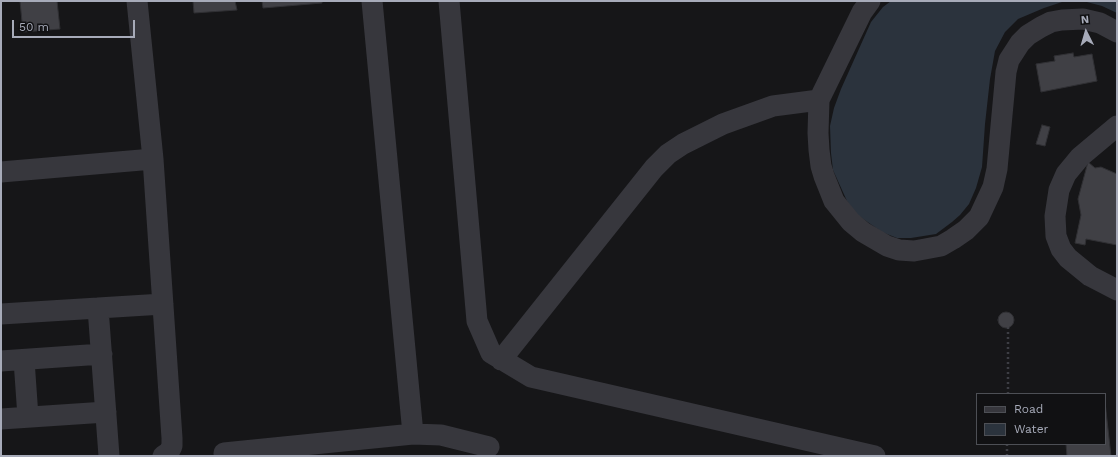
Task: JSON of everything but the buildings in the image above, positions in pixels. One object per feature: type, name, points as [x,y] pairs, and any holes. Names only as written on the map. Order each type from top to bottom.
[{"type":"street","points":[[137,1],[153,159],[172,438],[172,446],[163,456]]},
{"type":"street","points":[[372,1],[413,434]]},
{"type":"street","points":[[449,1],[477,321],[491,353],[531,377],[876,456]]},
{"type":"street","points":[[870,1],[862,12],[819,100],[818,133],[821,166],[834,201],[842,213],[863,232],[887,246],[899,250],[925,250],[941,246],[966,230],[979,217],[993,187],[997,169],[1006,72],[1009,60],[1020,43],[1028,35],[1046,25],[1062,20],[1083,19],[1100,23],[1117,32]]},
{"type":"street","points":[[501,360],[649,174],[668,154],[702,134],[747,114],[773,106],[819,100]]},
{"type":"street","points":[[1117,126],[1080,156],[1066,174],[1060,190],[1055,216],[1056,236],[1061,249],[1068,258],[1090,276],[1117,290]]},
{"type":"street","points":[[1,172],[153,159]]},
{"type":"street","points":[[1,314],[163,304]]},
{"type":"street","points":[[98,308],[109,456]]},
{"type":"street","points":[[1,361],[102,354]]},
{"type":"street","points":[[24,360],[28,417]]},
{"type":"street","points":[[1,419],[106,412]]},
{"type":"street","points":[[224,454],[413,434],[427,434],[456,447],[489,446]]},
{"type":"path","points":[[1008,327],[1008,393]]},
{"type":"path","points":[[1007,445],[1007,456]]},
{"type":"water","points":[[891,1],[1065,1],[1018,19],[1005,32],[995,51],[990,79],[982,167],[976,188],[969,204],[960,215],[936,234],[911,238],[897,238],[882,232],[856,214],[847,201],[833,170],[831,153],[830,126],[834,108],[841,89],[871,22],[883,7]]},
{"type":"water","points":[[1083,1],[1117,1],[1117,13],[1102,6]]}]
